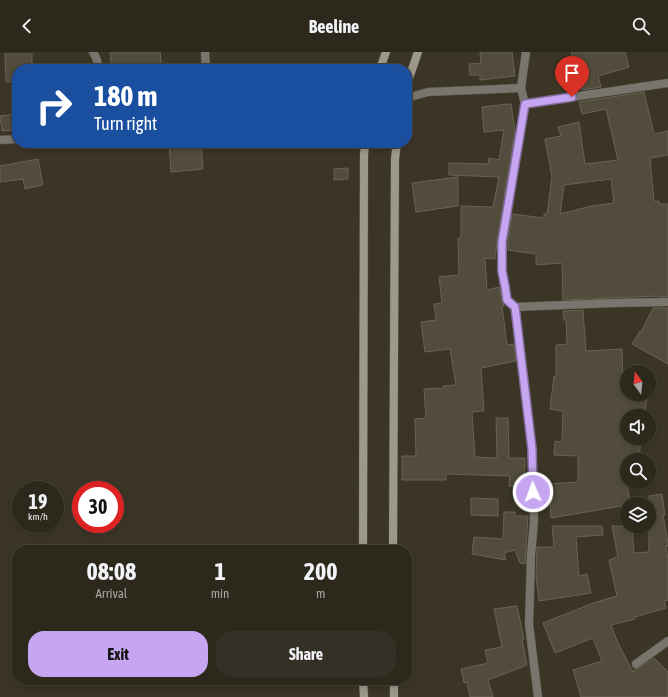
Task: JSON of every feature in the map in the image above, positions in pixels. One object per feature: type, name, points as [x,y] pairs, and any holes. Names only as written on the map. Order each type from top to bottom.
[{"type":"main road","points":[[382,64],[386,52]]},
{"type":"main road","points":[[412,69],[418,52]]},
{"type":"main road","points":[[363,545],[365,148]]},
{"type":"main road","points":[[393,545],[394,166],[396,148]]},
{"type":"main road","points":[[363,685],[364,697]]},
{"type":"main road","points":[[394,685],[394,697]]},
{"type":"street","points":[[93,52],[98,64]]},
{"type":"street","points":[[206,52],[206,64]]},
{"type":"street","points":[[526,52],[521,88],[525,104],[502,242],[502,271],[507,300],[515,307],[532,449],[534,521],[531,555],[529,624],[538,697]]},
{"type":"street","points":[[525,104],[668,83]]},
{"type":"street","points":[[412,97],[428,92],[521,88]]},
{"type":"street","points":[[0,140],[12,139]]},
{"type":"street","points":[[515,307],[668,302]]},
{"type":"street","points":[[636,664],[668,641]]},
{"type":"building","points":[[110,52],[160,52],[161,64],[111,64]]},
{"type":"building","points":[[480,52],[512,52],[515,76],[480,80],[480,75],[470,75],[469,64],[481,63]]},
{"type":"building","points":[[571,52],[625,52],[629,67],[598,76],[601,87],[582,90],[578,68],[575,68]]},
{"type":"building","points":[[5,54],[32,54],[32,64],[12,64],[12,82],[6,82]]},
{"type":"building","points":[[644,92],[654,134],[668,131],[668,155],[650,158],[654,201],[659,201],[659,204],[668,204],[668,297],[658,296],[563,300],[562,263],[536,265],[536,254],[508,250],[512,214],[544,218],[544,214],[547,214],[552,177],[545,139],[561,136],[558,127],[579,122],[585,164],[618,160],[606,109],[582,114],[579,102]],"holes":[[[611,179],[614,203],[591,206],[560,214],[564,185]]]},
{"type":"building","points":[[511,104],[515,131],[495,259],[485,258],[487,290],[499,287],[504,306],[502,306],[507,345],[514,344],[516,361],[481,368],[484,411],[472,412],[475,457],[497,458],[496,418],[508,418],[509,458],[525,458],[524,487],[509,486],[510,476],[446,474],[446,480],[402,480],[402,456],[416,456],[415,419],[426,418],[424,389],[444,388],[443,386],[456,385],[450,349],[425,352],[421,322],[436,320],[434,304],[442,303],[439,277],[459,275],[458,238],[461,238],[461,206],[493,207],[499,177],[449,175],[449,163],[488,164],[489,158],[499,160],[504,130],[484,132],[482,107]]},
{"type":"building","points":[[12,115],[12,130],[2,131],[0,116]]},
{"type":"building","points":[[169,148],[201,148],[203,169],[171,172]]},
{"type":"building","points":[[38,159],[43,185],[25,189],[23,179],[0,182],[0,166]]},
{"type":"building","points":[[348,168],[348,179],[334,180],[334,169]]},
{"type":"building","points":[[458,177],[458,206],[416,212],[412,183]]},
{"type":"building","points":[[653,308],[668,308],[668,364],[632,344],[640,331],[641,332]]},
{"type":"building","points":[[583,310],[586,351],[622,349],[622,365],[620,365],[620,401],[647,401],[646,409],[620,409],[620,445],[640,445],[640,453],[620,453],[620,489],[628,489],[629,497],[620,497],[620,506],[551,518],[549,484],[578,482],[578,456],[554,455],[555,441],[562,442],[563,411],[550,409],[554,376],[556,377],[556,345],[567,344],[566,320],[564,320],[563,311]]},
{"type":"building","points":[[662,494],[665,515],[663,515],[668,543],[668,546],[666,546],[668,560],[668,600],[664,601],[666,608],[635,617],[635,619],[611,625],[618,643],[633,672],[635,669],[654,658],[668,672],[668,697],[581,697],[573,670],[602,661],[593,638],[555,653],[543,623],[596,602],[617,596],[609,560],[618,557],[612,526],[620,526],[620,533],[633,533],[634,553],[649,552],[649,533],[656,533],[656,497],[649,496]]},
{"type":"building","points":[[471,498],[498,499],[498,516],[471,515]]},
{"type":"building","points":[[504,512],[515,512],[515,516],[528,516],[525,564],[520,563],[515,550],[504,553],[506,560],[472,554],[474,537],[503,539]]},
{"type":"building","points":[[552,526],[602,526],[603,535],[576,537],[579,576],[587,574],[591,593],[539,601],[536,578],[537,547],[554,547]]},
{"type":"building","points":[[517,606],[524,639],[522,639],[527,665],[488,680],[493,697],[470,697],[467,682],[464,683],[461,669],[488,663],[485,650],[502,647],[494,609]]},
{"type":"route","points":[[533,492],[532,449],[515,307],[507,300],[502,271],[502,242],[525,104],[572,97]]}]
